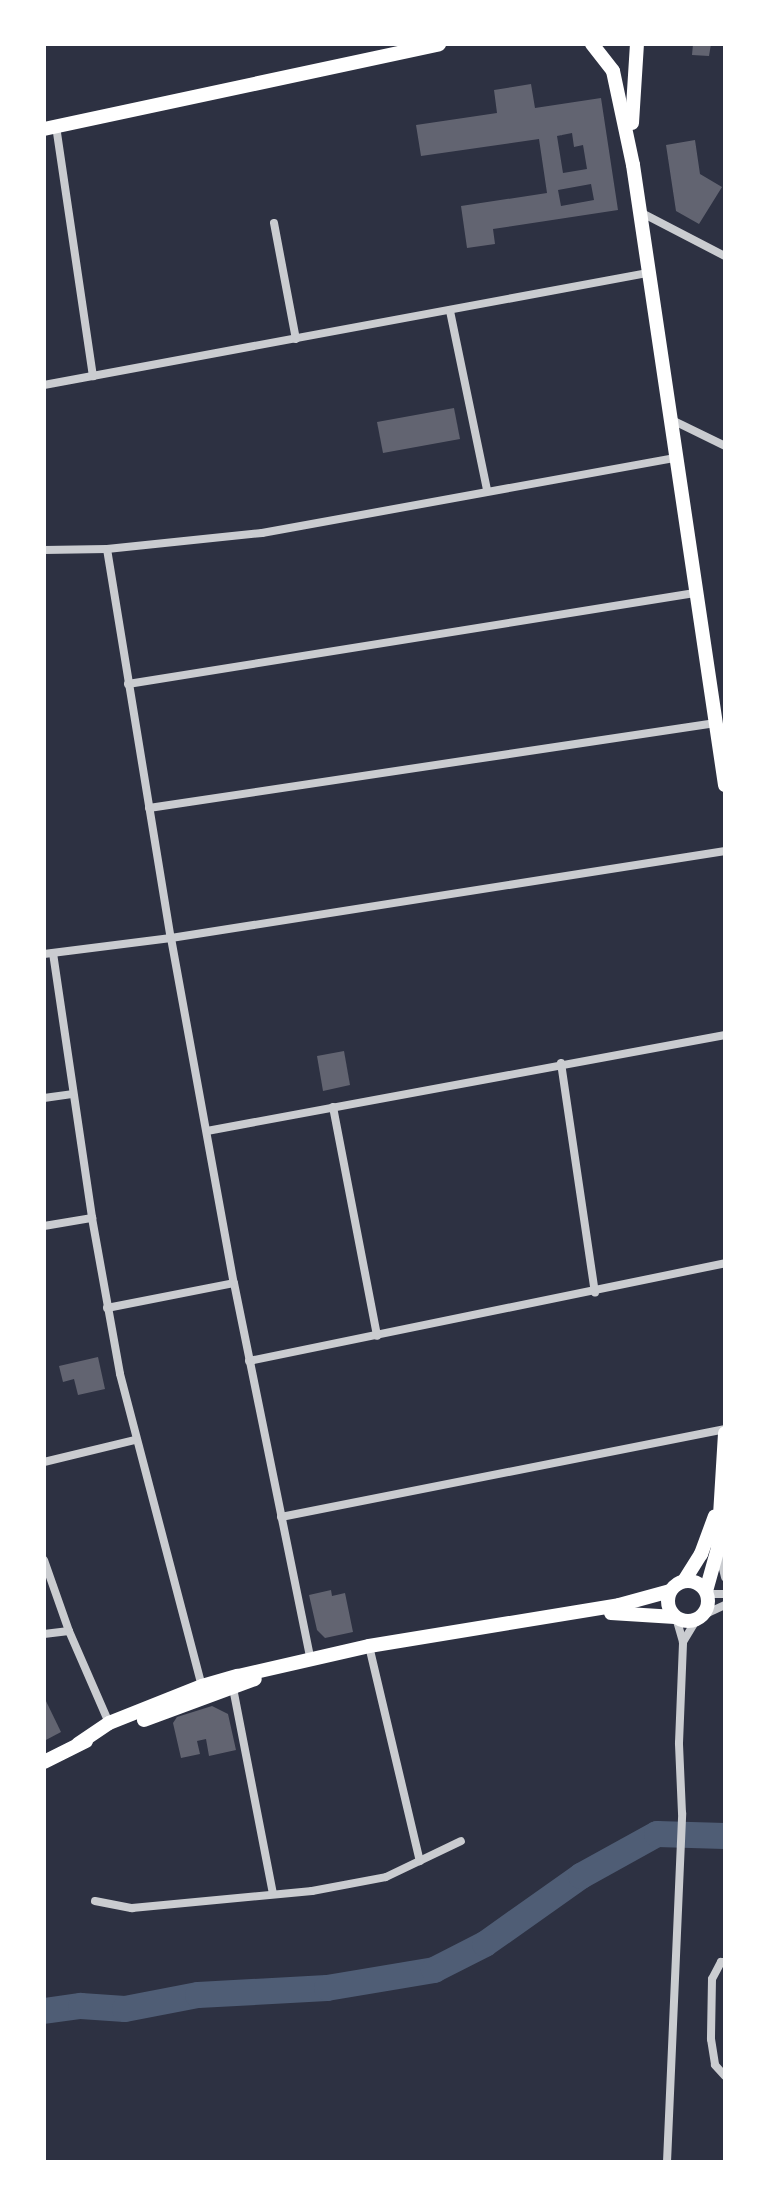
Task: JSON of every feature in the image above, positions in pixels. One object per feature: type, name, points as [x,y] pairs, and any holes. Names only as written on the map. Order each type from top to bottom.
[{"type":"main road","points":[[50,127],[439,44]]},
{"type":"main road","points":[[592,44],[613,71],[633,165],[725,785]]},
{"type":"main road","points":[[633,165],[632,94],[637,44]]},
{"type":"main road","points":[[558,1613],[699,1618],[707,1606],[706,1593],[718,1544],[725,1431]]},
{"type":"main road","points":[[44,1762],[109,1723],[202,1686],[369,1646],[619,1605],[670,1591],[684,1581],[701,1554],[718,1508]]},
{"type":"main road","points":[[684,1581],[697,1582],[706,1593]]},
{"type":"main road","points":[[670,1591],[668,1605],[676,1617]]},
{"type":"main road","points":[[78,1744],[277,1669]]},
{"type":"street","points":[[50,127],[93,376]]},
{"type":"street","points":[[639,212],[725,256]]},
{"type":"street","points":[[274,223],[296,339]]},
{"type":"street","points":[[44,385],[647,273]]},
{"type":"street","points":[[450,311],[487,490]]},
{"type":"street","points":[[670,419],[725,446]]},
{"type":"street","points":[[44,550],[107,549],[262,533],[675,458]]},
{"type":"street","points":[[107,549],[171,938],[234,1283],[311,1662]]},
{"type":"street","points":[[128,684],[695,593]]},
{"type":"street","points":[[149,808],[716,723]]},
{"type":"street","points":[[202,1686],[135,1440],[107,1308],[48,953],[171,938],[725,851]]},
{"type":"street","points":[[207,1131],[725,1035]]},
{"type":"street","points":[[561,1063],[595,1292]]},
{"type":"street","points":[[44,1098],[72,1094]]},
{"type":"street","points":[[333,1107],[377,1336]]},
{"type":"street","points":[[44,1226],[92,1218]]},
{"type":"street","points":[[249,1361],[725,1263]]},
{"type":"street","points":[[107,1308],[234,1283]]},
{"type":"street","points":[[281,1517],[725,1431]]},
{"type":"street","points":[[44,1462],[135,1440]]},
{"type":"street","points":[[718,1544],[725,1577]]},
{"type":"street","points":[[44,1560],[69,1631],[109,1723]]},
{"type":"street","points":[[706,1593],[725,1594]]},
{"type":"street","points":[[683,1642],[699,1618],[725,1605]]},
{"type":"street","points":[[667,2162],[682,1813],[679,1743],[683,1642],[676,1617]]},
{"type":"street","points":[[44,1634],[69,1631]]},
{"type":"street","points":[[369,1646],[420,1861]]},
{"type":"street","points":[[233,1688],[273,1893]]},
{"type":"street","points":[[95,1901],[132,1908],[312,1891],[386,1877],[461,1841]]},
{"type":"street","points":[[725,1962],[721,1962],[712,1979],[711,2039],[715,2065],[725,2076]]},
{"type":"building","points":[[693,44],[711,44],[709,56],[692,55]]},
{"type":"building","points":[[531,84],[535,108],[601,98],[618,210],[493,229],[495,244],[467,248],[461,206],[547,193],[539,139],[421,156],[416,125],[497,113],[494,90]],"holes":[[[572,133],[574,147],[583,145],[587,169],[563,173],[557,136]],[[591,184],[594,200],[561,206],[558,190]]]},
{"type":"building","points":[[695,140],[700,174],[722,187],[699,224],[676,211],[666,145]]},
{"type":"building","points":[[454,408],[460,439],[383,453],[377,422]]},
{"type":"building","points":[[344,1051],[350,1085],[323,1091],[317,1056]]},
{"type":"building","points":[[98,1357],[105,1389],[78,1395],[74,1379],[63,1382],[59,1366]]},
{"type":"building","points":[[331,1590],[332,1596],[345,1593],[353,1632],[325,1638],[317,1630],[309,1595]]},
{"type":"building","points":[[44,1697],[61,1732],[44,1741]]},
{"type":"building","points":[[212,1706],[228,1714],[236,1750],[209,1756],[206,1739],[197,1741],[200,1754],[181,1758],[173,1723],[177,1717]]},
{"type":"waterway","points":[[44,2011],[81,2006],[125,2009],[198,1995],[327,1988],[434,1970],[485,1944],[581,1876],[657,1834],[725,1836]]}]
